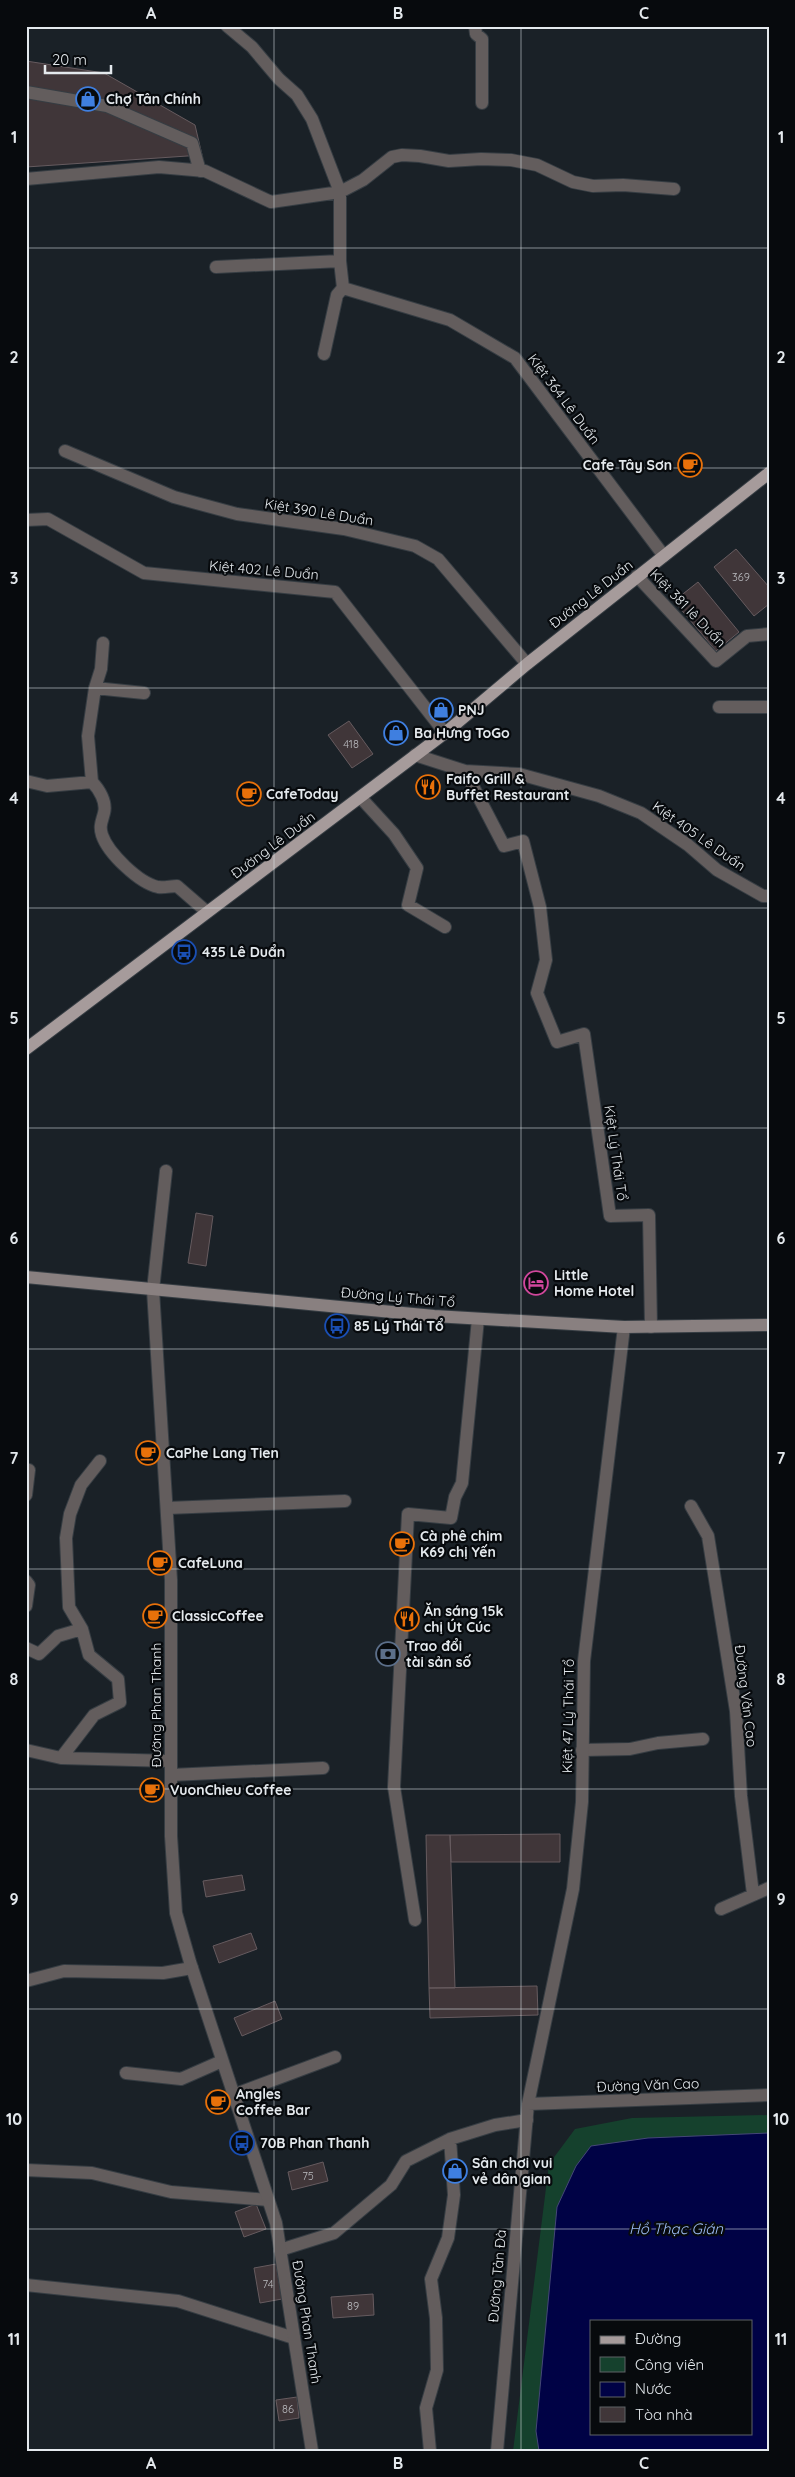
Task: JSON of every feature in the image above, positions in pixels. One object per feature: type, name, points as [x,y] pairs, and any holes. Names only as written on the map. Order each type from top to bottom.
[{"type":"main road","name":"Đường Lê Duẩn","points":[[26,1049],[445,733],[527,664],[769,473]]},
{"type":"street","points":[[227,26],[252,47],[279,79],[298,95],[312,119],[340,192],[340,261],[343,288],[337,295],[324,354]]},
{"type":"street","points":[[475,26],[476,34],[482,39],[482,103]]},
{"type":"street","points":[[26,92],[107,106],[192,143],[200,171]]},
{"type":"street","points":[[26,179],[159,167],[200,171],[271,202],[340,192],[363,180],[392,156],[402,155],[449,161],[510,160],[537,165],[573,182],[593,186],[674,189]]},
{"type":"street","points":[[216,267],[340,261]]},
{"type":"street","name":"Kiệt 364 Lê Duẩn","points":[[343,288],[450,320],[515,358],[664,556]]},
{"type":"street","name":"Kiệt 390 Lê Duẩn","points":[[65,451],[174,497],[237,514],[344,529],[415,546],[438,559],[527,664]]},
{"type":"street","name":"Kiệt 402 Lê Duẩn","points":[[26,520],[48,519],[144,573],[335,592],[445,733]]},
{"type":"street","name":"Kiệt 381 lê Duẩn","points":[[637,576],[716,660],[748,636],[769,634]]},
{"type":"street","points":[[103,643],[102,669],[95,688],[88,736],[92,782],[102,798],[105,812],[100,822],[102,836],[109,849],[120,862],[143,880],[158,887],[177,886],[207,912]]},
{"type":"street","points":[[95,688],[144,693]]},
{"type":"street","points":[[720,707],[769,707]]},
{"type":"street","name":"Kiệt 405 Lê Duẩn","points":[[415,755],[465,771],[518,774],[607,799],[641,813],[688,845],[717,870],[763,896],[769,896]]},
{"type":"street","name":"Kiệt Lý Thái Tổ","points":[[465,771],[504,846],[522,841],[540,907],[546,960],[537,993],[557,1042],[584,1034],[610,1216],[649,1215],[651,1327]]},
{"type":"street","points":[[26,781],[47,786],[92,782]]},
{"type":"street","points":[[361,798],[394,834],[416,868],[408,905],[445,927]]},
{"type":"street","name":"Đường Phan Thanh","points":[[166,1171],[153,1290],[171,1580],[171,1836],[176,1912],[192,1968],[276,2223],[312,2451]]},
{"type":"street","name":"Đường Lý Thái Tổ","points":[[26,1277],[478,1319],[624,1327],[769,1325]]},
{"type":"street","points":[[415,1920],[394,1787],[408,1514],[452,1518],[455,1497],[462,1482],[478,1319]]},
{"type":"street","name":"Kiệt 47 Lý Thái Tổ","points":[[528,2104],[573,1889],[582,1802],[584,1660],[624,1327]]},
{"type":"street","points":[[61,1758],[94,1715],[120,1702],[118,1679],[89,1655],[82,1628],[69,1607],[66,1538],[70,1514],[81,1485],[100,1461]]},
{"type":"street","points":[[26,1495],[30,1470]]},
{"type":"street","points":[[167,1508],[345,1500]]},
{"type":"street","name":"Đường Văn Cao","points":[[691,1506],[708,1536],[736,1712],[741,1796],[753,1894]]},
{"type":"street","points":[[26,1581],[29,1585],[26,1606]]},
{"type":"street","points":[[26,1648],[40,1654],[58,1636],[82,1628]]},
{"type":"street","points":[[582,1750],[630,1749],[658,1743],[703,1739]]},
{"type":"street","points":[[26,1750],[61,1758],[171,1761]]},
{"type":"street","points":[[171,1775],[323,1768]]},
{"type":"street","points":[[721,1909],[769,1888]]},
{"type":"street","points":[[26,1981],[64,1971],[163,1973],[192,1968]]},
{"type":"street","points":[[233,2094],[335,2057]]},
{"type":"street","points":[[126,2072],[180,2078],[222,2061]]},
{"type":"street","name":"Đường Văn Cao","points":[[528,2104],[769,2096]]},
{"type":"street","name":"Đường Tản Đà","points":[[497,2451],[528,2104]]},
{"type":"street","points":[[280,2250],[334,2233],[391,2185],[406,2160],[450,2139],[495,2126],[527,2120]]},
{"type":"street","points":[[430,2451],[426,2408],[437,2370],[436,2318],[431,2279],[448,2238],[451,2221],[454,2195],[450,2139]]},
{"type":"street","points":[[26,2170],[92,2174],[170,2192],[268,2200]]},
{"type":"street","points":[[26,2285],[178,2301],[294,2338]]},
{"type":"green space","name":"Hồ Thạc Gián","points":[[769,2115],[769,2451],[513,2451],[549,2164],[575,2129],[632,2118]]},
{"type":"water","name":"Hồ Thạc Gián","points":[[769,2133],[769,2451],[539,2451],[536,2431],[557,2207],[576,2166],[591,2146],[648,2138]]},
{"type":"building","name":"Chợ Tân Chính","points":[[26,61],[104,73],[195,125],[202,155],[26,167]]},
{"type":"building","points":[[736,549],[769,587],[769,604],[754,616],[714,567]]},
{"type":"building","points":[[698,582],[739,632],[716,651],[674,601]]},
{"type":"building","points":[[349,721],[373,754],[352,768],[328,735]]},
{"type":"building","points":[[196,1213],[213,1216],[206,1266],[188,1263]]},
{"type":"building","points":[[560,1834],[560,1862],[451,1862],[450,1835]]},
{"type":"building","points":[[426,1835],[450,1835],[455,1988],[429,1988]]},
{"type":"building","points":[[242,1875],[245,1890],[206,1897],[203,1881]]},
{"type":"building","points":[[251,1933],[257,1949],[219,1963],[213,1946]]},
{"type":"building","points":[[537,1986],[538,2015],[430,2018],[429,1988]]},
{"type":"building","points":[[275,2001],[282,2019],[242,2036],[234,2018]]},
{"type":"building","points":[[323,2162],[328,2181],[292,2190],[288,2172]]},
{"type":"building","points":[[256,2204],[266,2229],[244,2237],[235,2212]]},
{"type":"building","points":[[276,2264],[282,2299],[260,2303],[254,2268]]},
{"type":"building","points":[[373,2294],[374,2315],[333,2318],[331,2297]]},
{"type":"building","points":[[297,2397],[299,2418],[279,2421],[276,2400]]},
{"type":"place","name":"Chợ Tân Chính","points":[[88,99]]},
{"type":"place","name":"Cafe Tây Sơn","points":[[690,465]]},
{"type":"place","name":"PNJ","points":[[441,710]]},
{"type":"place","name":"Ba Hưng ToGo","points":[[396,733]]},
{"type":"place","name":"Faifo Grill & Buffet Restaurant","points":[[428,787]]},
{"type":"place","name":"CafeToday","points":[[249,794]]},
{"type":"place","name":"435 Lê Duẩn","points":[[184,952]]},
{"type":"place","name":"Little Home Hotel","points":[[536,1283]]},
{"type":"place","name":"85 Lý Thái Tổ","points":[[337,1326]]},
{"type":"place","name":"CaPhe Lang Tien","points":[[148,1453]]},
{"type":"place","name":"Cà phê chim K69 chị Yến","points":[[402,1544]]},
{"type":"place","name":"CafeLuna","points":[[160,1563]]},
{"type":"place","name":"ClassicCoffee","points":[[155,1616]]},
{"type":"place","name":"Ăn sáng 15k chị Út Cúc","points":[[407,1619]]},
{"type":"place","name":"Trao đổi tài sản số","points":[[388,1654]]},
{"type":"place","name":"VuonChieu Coffee","points":[[152,1790]]},
{"type":"place","name":"Angles Coffee Bar","points":[[218,2102]]},
{"type":"place","name":"70B Phan Thanh","points":[[242,2143]]},
{"type":"place","name":"Sân chơi vui vẻ dân gian","points":[[455,2171]]}]
